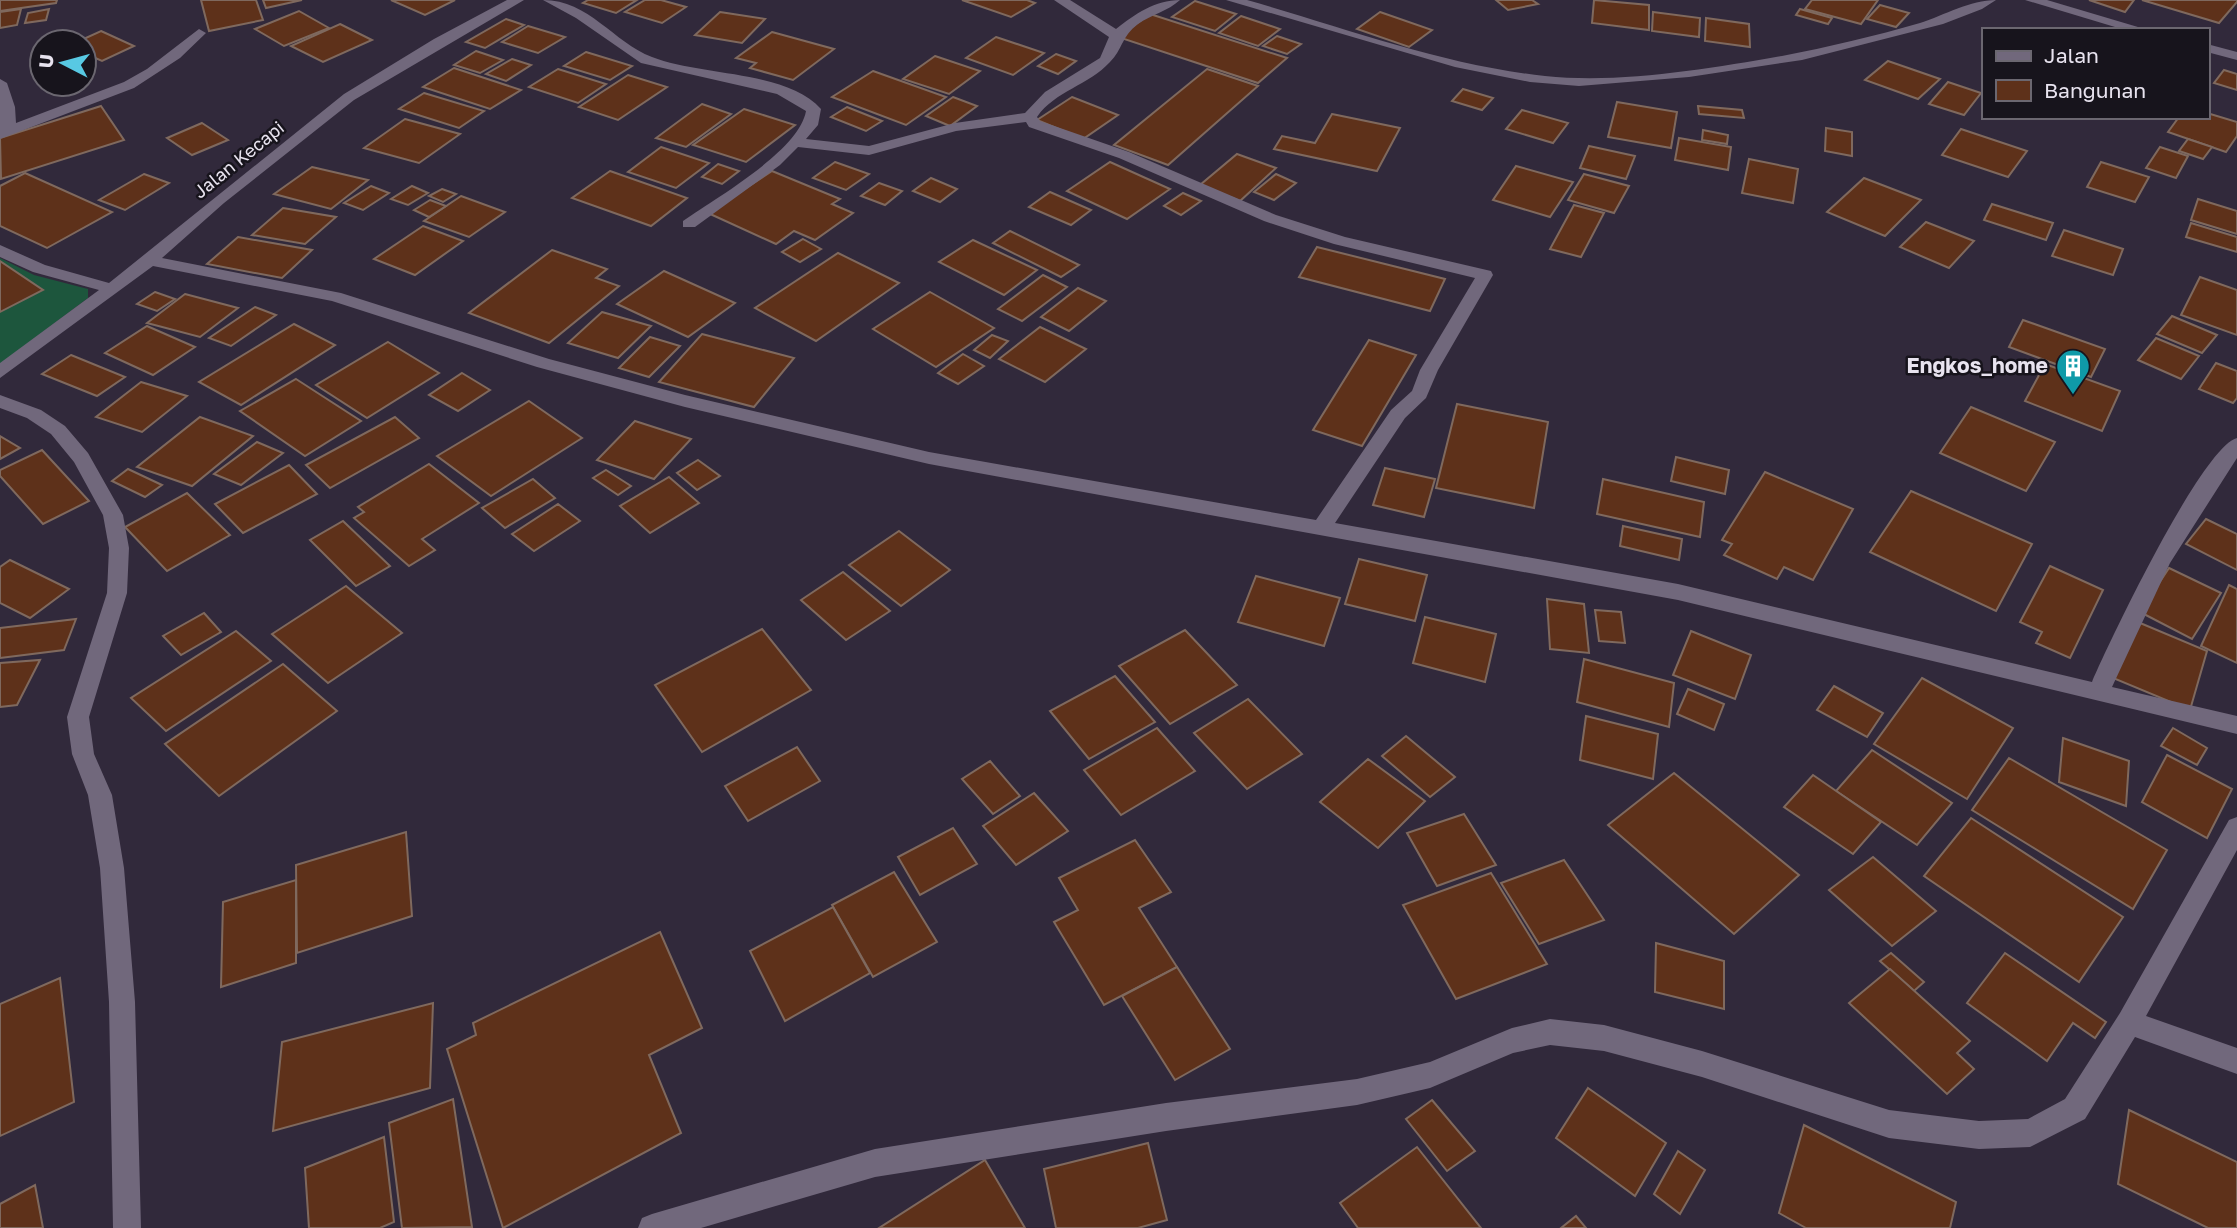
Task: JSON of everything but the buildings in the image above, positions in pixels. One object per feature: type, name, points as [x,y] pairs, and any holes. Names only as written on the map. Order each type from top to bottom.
[{"type":"street","name":"Jalan Kecapi","points":[[0,372],[150,260],[218,200],[349,97],[439,42],[517,0]]},
{"type":"street","points":[[550,0],[581,15],[646,60],[782,91],[814,109],[811,125],[775,162],[689,224]]},
{"type":"street","points":[[1061,0],[1096,20],[1116,36]]},
{"type":"street","points":[[1030,117],[1040,100],[1111,55],[1116,36],[1135,20],[1173,0]]},
{"type":"street","points":[[1233,0],[1457,65],[1568,81],[1607,81],[1728,70],[1822,54],[1909,30],[1975,8],[1989,0]]},
{"type":"street","points":[[2032,0],[2134,28]]},
{"type":"street","points":[[0,83],[8,107],[5,133],[117,93],[166,64],[199,33]]},
{"type":"street","points":[[2209,49],[2237,56]]},
{"type":"street","points":[[1030,117],[1034,124],[1046,131],[1124,155],[1270,218],[1340,241],[1485,275],[1429,370],[1419,394],[1398,414],[1321,528]]},
{"type":"street","points":[[794,142],[869,151],[955,127],[1030,117]]},
{"type":"street","points":[[0,250],[60,276],[110,288]]},
{"type":"street","points":[[150,260],[335,297],[543,363],[672,398],[929,458],[1462,551],[1678,592],[2237,725]]},
{"type":"street","points":[[0,401],[34,414],[58,430],[80,458],[113,515],[119,548],[117,593],[78,717],[83,754],[100,795],[112,868],[122,1002],[127,1228]]},
{"type":"street","points":[[2099,692],[2136,604],[2200,492],[2237,444]]},
{"type":"street","points":[[652,1228],[875,1163],[1166,1116],[1357,1092],[1430,1075],[1513,1041],[1550,1032],[1604,1038],[1702,1064],[1889,1124],[1979,1135],[2030,1133],[2075,1109],[2129,1022],[2237,827]]},
{"type":"street","points":[[2129,1022],[2237,1061]]},
{"type":"green space","points":[[0,258],[34,275],[88,289],[88,298],[0,364]]},
{"type":"place","name":"Engkos_home","points":[[2073,396]]}]
